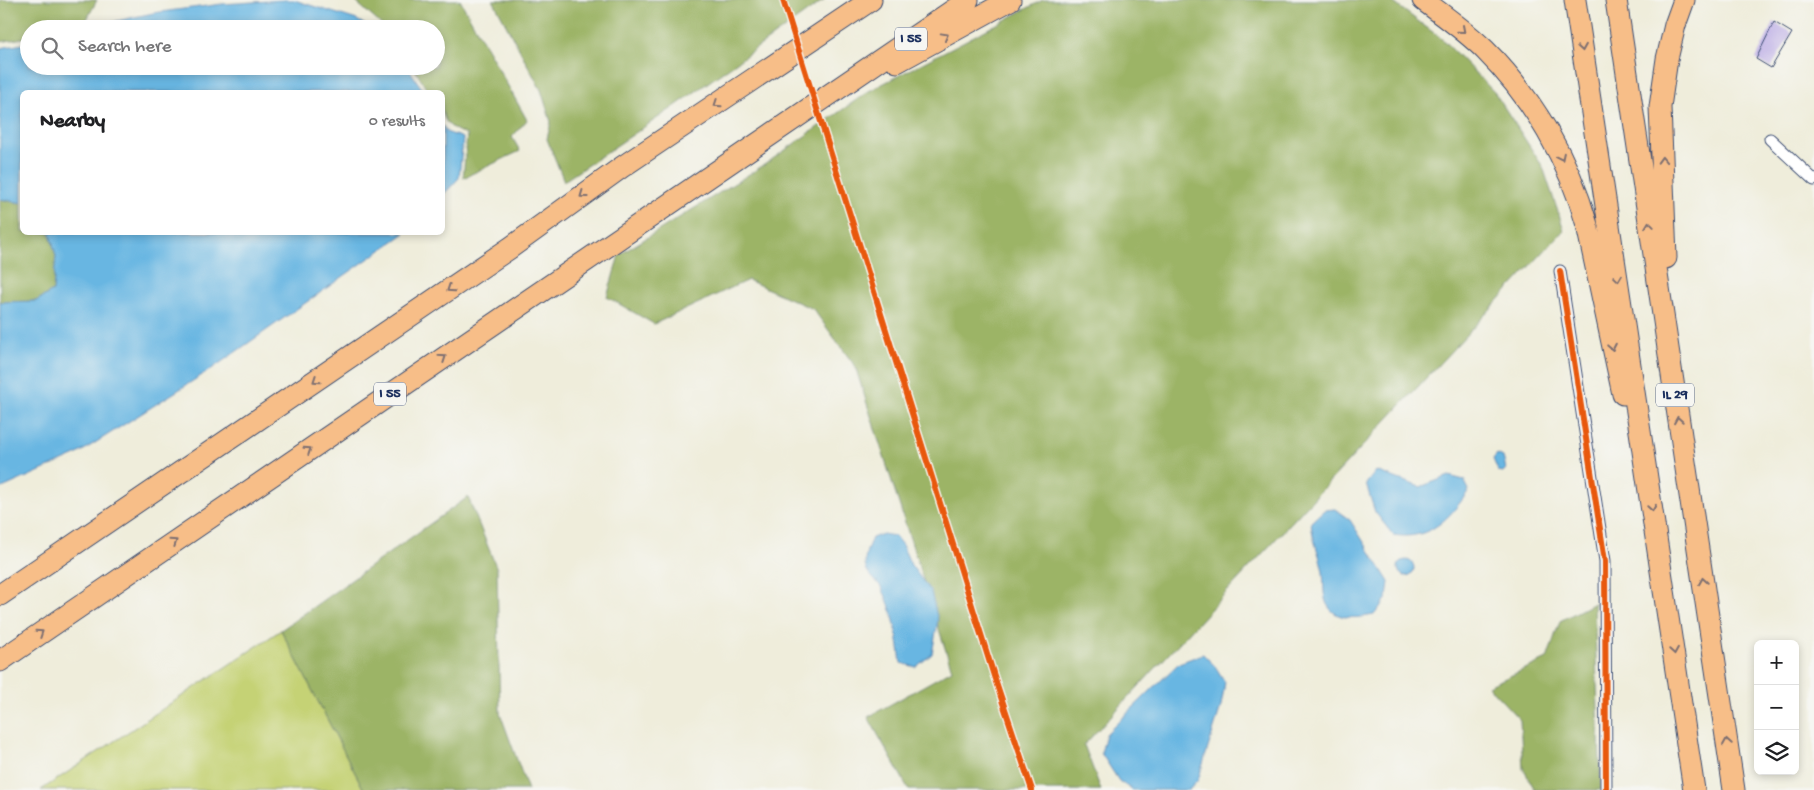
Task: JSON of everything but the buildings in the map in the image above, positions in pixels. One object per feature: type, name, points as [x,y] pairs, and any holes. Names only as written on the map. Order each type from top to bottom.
[{"type":"highway","points":[[831,20],[847,0]]},
{"type":"highway","points":[[0,595],[510,248],[622,167],[758,76],[806,30],[871,0]]},
{"type":"highway","name":"I 55","points":[[0,661],[780,126],[854,80],[968,0]]},
{"type":"highway","points":[[854,80],[1010,0]]},
{"type":"highway","points":[[1423,0],[1485,50],[1518,87],[1559,154],[1579,198],[1587,226],[1617,374],[1648,485]]},
{"type":"highway","name":"IL 29","points":[[1575,0],[1694,790]]},
{"type":"highway","name":"IL 29","points":[[1616,0],[1734,790]]},
{"type":"highway","points":[[1668,349],[1660,107],[1667,59],[1675,25],[1684,0]]},
{"type":"street","points":[[1770,139],[1814,180]]},
{"type":"street","points":[[1560,271],[1604,561],[1606,790]]},
{"type":"green space","points":[[0,0],[97,0],[87,20],[20,20],[20,39],[0,42]]},
{"type":"green space","points":[[354,0],[460,0],[527,120],[512,137],[520,151],[463,178],[467,135],[453,128],[445,120],[445,90],[427,90],[418,75],[445,75],[445,20],[376,20]]},
{"type":"green space","points":[[493,0],[824,0],[671,109],[564,181],[547,139],[551,122],[541,90]]},
{"type":"green space","points":[[1043,0],[1390,0],[1442,39],[1495,93],[1543,167],[1564,230],[1084,745],[1101,790],[909,790],[868,717],[952,670],[855,366],[813,309],[748,280],[654,324],[607,297],[619,255],[764,165],[869,91]]},
{"type":"green space","points":[[0,199],[20,203],[20,235],[51,235],[56,256],[53,291],[36,301],[0,302]]},
{"type":"green space","points":[[468,497],[497,569],[500,713],[528,790],[364,790],[281,630]]},
{"type":"green space","points":[[1594,603],[1601,790],[1535,790],[1523,768],[1520,720],[1488,686],[1547,659],[1560,621]]},
{"type":"green space","points":[[281,630],[364,790],[41,790]]},
{"type":"water","points":[[294,0],[357,20],[122,20],[153,13],[222,4]]},
{"type":"water","points":[[20,45],[20,75],[413,75],[423,90],[20,90],[20,203],[0,199],[0,48]]},
{"type":"water","points":[[445,130],[463,138],[459,178],[445,193]]},
{"type":"water","points":[[51,235],[402,235],[210,370],[76,455],[0,489],[0,302],[36,301],[53,291],[56,256]]},
{"type":"water","points":[[1497,454],[1503,457],[1506,469],[1503,472],[1498,471],[1493,459]]},
{"type":"water","points":[[1376,471],[1420,487],[1449,476],[1464,480],[1469,490],[1446,518],[1428,531],[1406,536],[1393,535],[1375,512],[1366,484]]},
{"type":"water","points":[[1335,509],[1350,520],[1389,582],[1387,598],[1374,615],[1360,617],[1340,616],[1334,613],[1326,602],[1323,571],[1311,522],[1324,510]]},
{"type":"water","points":[[883,534],[895,536],[902,545],[911,565],[931,592],[938,620],[932,654],[916,667],[901,663],[897,634],[889,605],[881,587],[869,573],[865,564],[872,538]]},
{"type":"water","points":[[1403,560],[1409,560],[1414,565],[1412,574],[1403,576],[1398,571],[1398,565]]},
{"type":"water","points":[[1203,654],[1215,666],[1225,682],[1221,706],[1198,780],[1189,790],[1132,790],[1119,781],[1101,753],[1106,734],[1179,663]]},
{"type":"cycle path","points":[[783,0],[994,676],[1032,790]]},
{"type":"cycle path","points":[[1560,271],[1605,561],[1606,790]]}]
